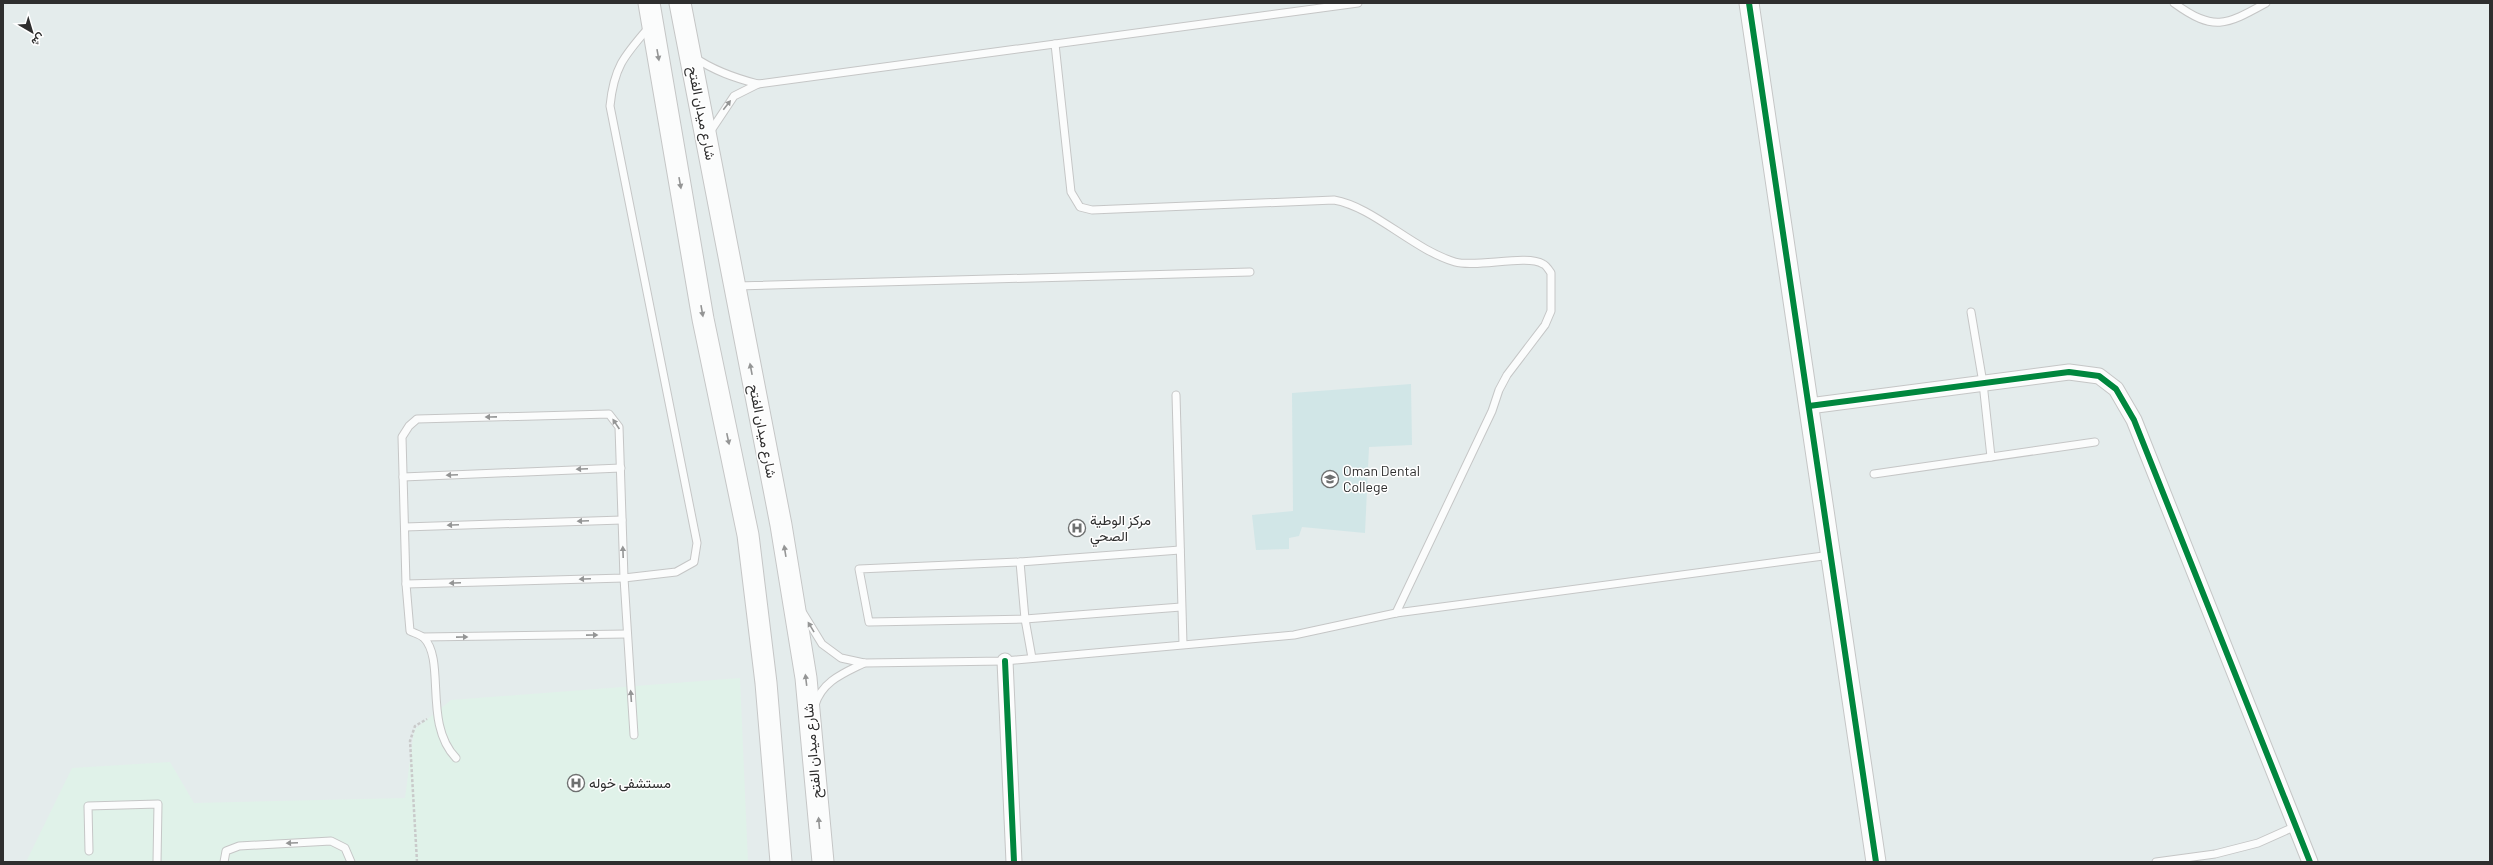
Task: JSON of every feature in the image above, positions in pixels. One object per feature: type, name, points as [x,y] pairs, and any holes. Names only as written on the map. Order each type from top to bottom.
[{"type":"main road","points":[[649,3],[703,320],[748,535],[766,683],[780,862]]},
{"type":"main road","name":"شارع ميدان الفتح","points":[[680,3],[707,137],[792,592],[806,678],[823,862]]},
{"type":"street","points":[[1749,3],[1876,862]]},
{"type":"street","points":[[1809,406],[2069,372],[2100,376],[2116,388],[2134,420],[2310,862]]},
{"type":"street","points":[[1005,661],[1014,862]]},
{"type":"lane","points":[[707,137],[734,96],[758,84],[1358,3]]},
{"type":"lane","points":[[2174,3],[2213,24],[2237,19],[2266,3]]},
{"type":"lane","points":[[406,584],[624,578],[676,572],[694,562],[697,543],[610,106],[612,82],[623,57],[652,24]]},
{"type":"lane","points":[[1055,44],[1071,192],[1080,207],[1092,210],[1334,200],[1349,203],[1421,248],[1443,258],[1459,263],[1529,261],[1543,263],[1551,273],[1551,311],[1545,325],[1507,375],[1499,390],[1492,411],[1396,613]]},
{"type":"lane","points":[[691,54],[708,67],[736,78],[758,84]]},
{"type":"lane","points":[[735,286],[1250,272]]},
{"type":"lane","points":[[1971,312],[1983,383],[1991,457]]},
{"type":"lane","points":[[1176,395],[1183,644]]},
{"type":"lane","points":[[627,634],[423,637],[410,632],[406,584],[402,437],[409,426],[417,419],[609,414],[619,427],[624,578],[634,735]]},
{"type":"lane","points":[[1874,474],[2095,442]]},
{"type":"lane","points":[[403,477],[621,468]]},
{"type":"lane","points":[[405,527],[622,520]]},
{"type":"lane","points":[[1180,550],[1020,562],[859,569],[869,622],[1025,619],[1181,607]]},
{"type":"lane","points":[[792,592],[822,644],[841,658],[864,663],[1005,661],[1294,635],[1396,613],[1831,554]]},
{"type":"lane","points":[[1020,562],[1025,619],[1032,658]]},
{"type":"lane","points":[[423,637],[432,651],[436,714],[446,748],[456,758]]},
{"type":"lane","points":[[810,725],[816,702],[824,686],[840,674],[864,663]]},
{"type":"lane","points":[[89,850],[88,806],[158,804],[157,862]]},
{"type":"lane","points":[[2156,862],[2215,854],[2258,843],[2296,826]]},
{"type":"lane","points":[[224,862],[226,851],[239,846],[331,841],[345,848],[351,862]]},
{"type":"path","points":[[417,862],[410,741],[415,726],[436,714]]},
{"type":"shaded area","name":"Oman Dental College","points":[[1411,384],[1412,445],[1369,447],[1365,533],[1302,527],[1299,536],[1289,538],[1289,549],[1256,550],[1252,515],[1293,511],[1292,393]]},
{"type":"shaded area","name":"مستشفى خوله","points":[[740,678],[748,862],[26,862],[72,768],[170,762],[194,803],[405,798],[414,730],[451,700]]},
{"type":"cycle path","points":[[1749,3],[1876,862]]},
{"type":"cycle path","points":[[1809,406],[2069,372],[2099,376],[2116,389],[2134,420],[2310,862]]},
{"type":"cycle path","points":[[1005,661],[1014,862]]},
{"type":"place","name":"Oman Dental College","points":[[1330,479]]},
{"type":"place","name":"مركز الوطية الصحي","points":[[1077,528]]},
{"type":"place","name":"مستشفى خوله","points":[[576,783]]}]
